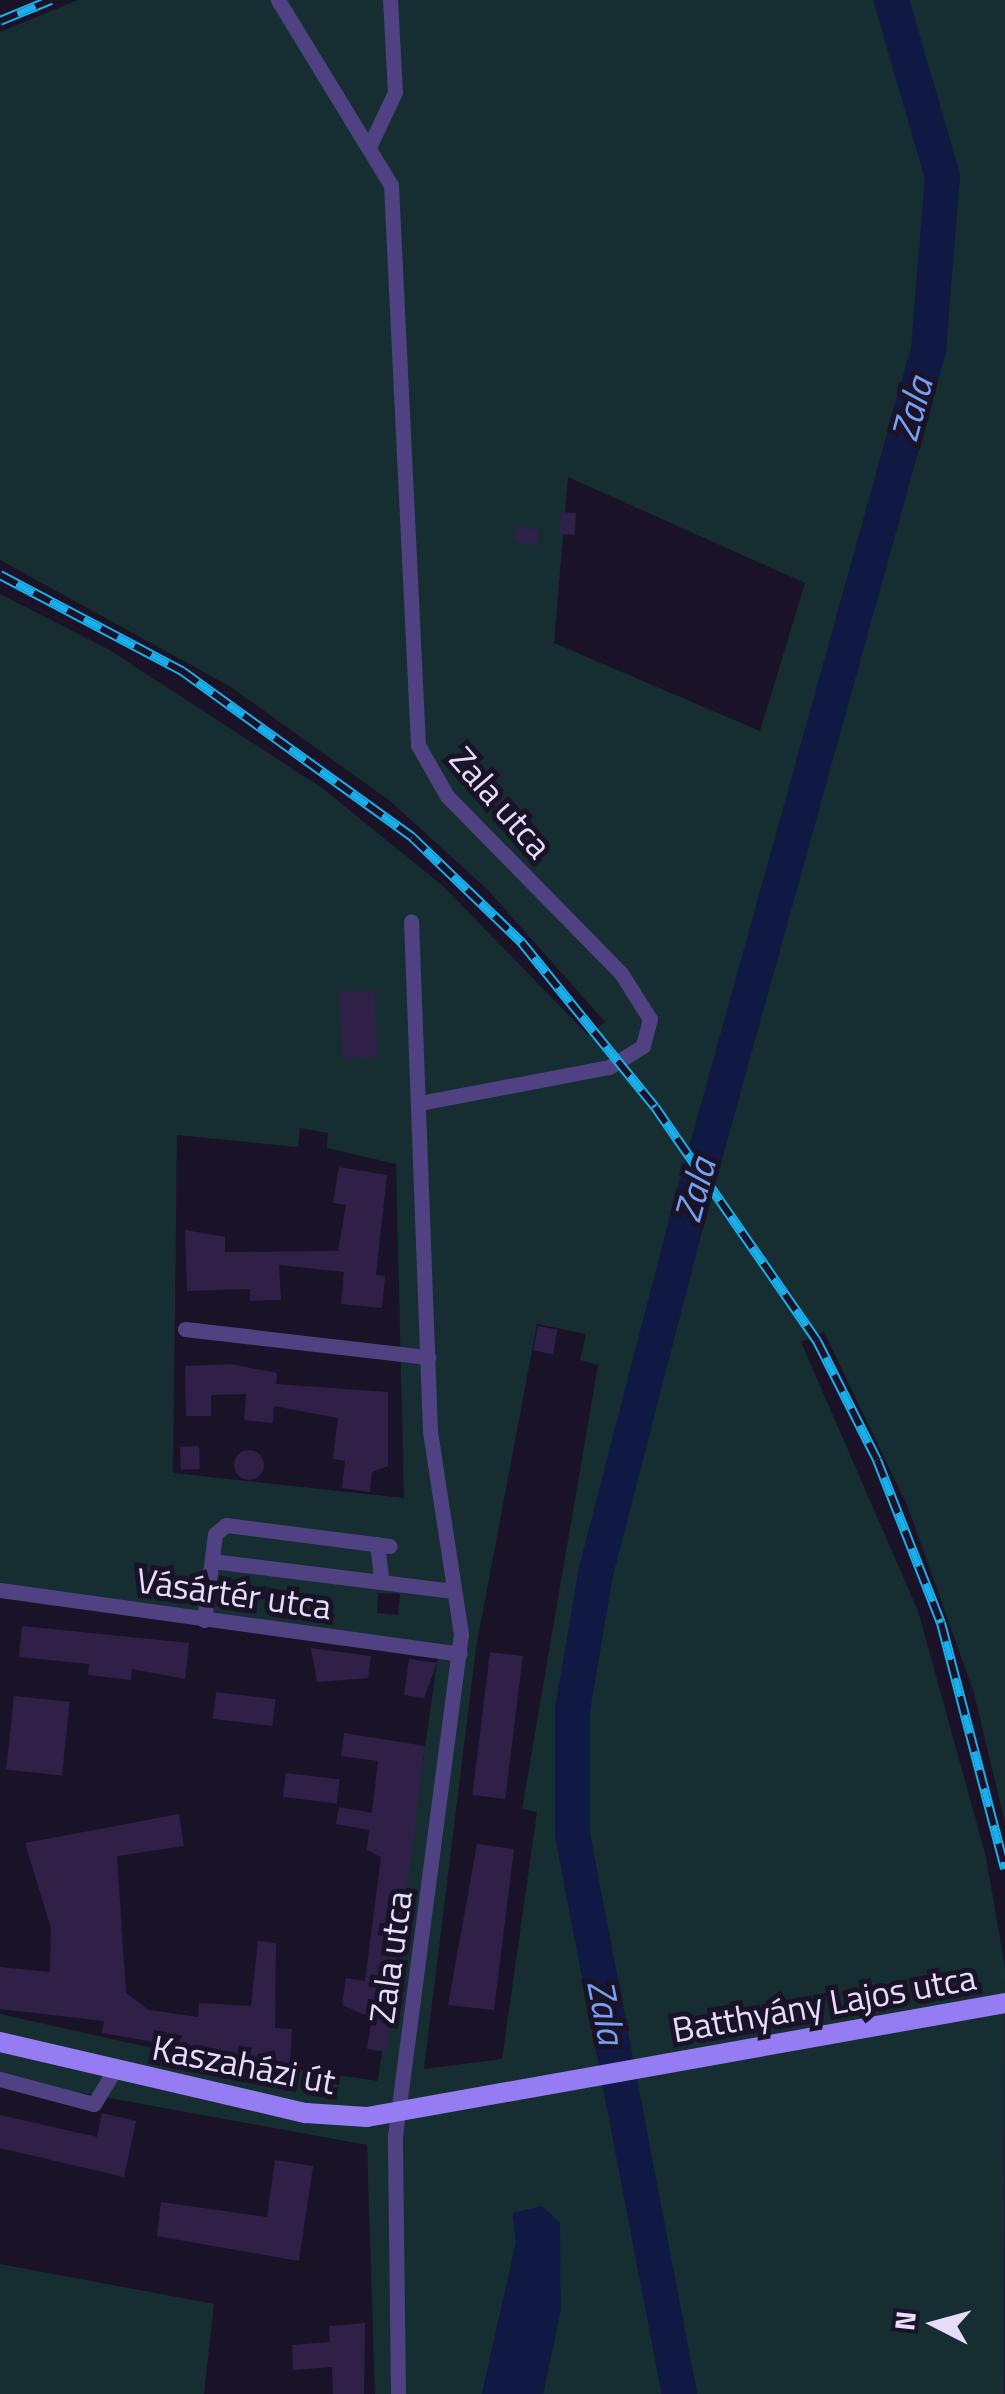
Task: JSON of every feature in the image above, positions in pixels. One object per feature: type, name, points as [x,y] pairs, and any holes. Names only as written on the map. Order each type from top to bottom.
[{"type":"street","name":"Zala utca","points":[[278,0],[372,143],[394,210],[418,745],[448,796],[621,972],[650,1020],[643,1046],[609,1067],[420,1103]]},
{"type":"street","points":[[372,143],[395,92],[390,0]]},
{"type":"street","name":"Zala utca","points":[[398,2394],[397,2115],[460,1654],[428,1357],[411,921]]},
{"type":"street","points":[[185,1329],[428,1357]]},
{"type":"street","points":[[204,1620],[212,1561],[226,1525],[384,1545],[382,1582]]},
{"type":"street","points":[[212,1561],[453,1591]]},
{"type":"street","name":"Vásártér utca","points":[[0,1590],[460,1654]]},
{"type":"street","name":"Batthyány Lajos utca","points":[[477,2100],[1005,2003]]},
{"type":"street","name":"Kaszaházi út","points":[[0,2042],[306,2113],[397,2115],[477,2100]]},
{"type":"street","points":[[0,2079],[94,2104],[114,2070]]},
{"type":"green space","points":[[78,0],[1005,0],[1005,1823],[974,1693],[907,1505],[824,1332],[801,1342],[918,1611],[986,1857],[1005,1968],[1004,2394],[543,2394],[561,2308],[513,2214],[516,2243],[482,2394],[375,2394],[367,2145],[0,2078],[0,2014],[161,2050],[378,2081],[438,1656],[0,1596],[0,594],[108,649],[322,788],[443,886],[588,1035],[605,1022],[488,890],[390,801],[231,687],[0,560],[0,32]],"holes":[[[568,477],[805,583],[760,731],[554,643]],[[300,1128],[328,1133],[327,1148],[396,1164],[404,1498],[173,1473],[177,1135],[298,1147]],[[537,1324],[586,1334],[580,1360],[598,1365],[522,1809],[537,1812],[502,2059],[424,2069],[476,1648]],[[378,1593],[400,1594],[398,1615],[377,1613]]]},
{"type":"green space","points":[[0,2264],[214,2304],[204,2394],[0,2394]]},
{"type":"water","points":[[542,2206],[560,2223],[561,2308],[543,2394],[482,2394],[516,2243],[513,2213]]},
{"type":"building","points":[[561,512],[576,513],[574,535],[559,534]]},
{"type":"building","points":[[517,526],[540,530],[537,546],[514,542]]},
{"type":"building","points":[[374,990],[378,1057],[343,1059],[339,992]]},
{"type":"building","points":[[339,1167],[387,1175],[376,1275],[385,1276],[382,1308],[341,1304],[344,1272],[279,1265],[281,1300],[250,1301],[250,1289],[187,1291],[185,1230],[225,1237],[225,1252],[338,1251],[346,1205],[333,1203]]},
{"type":"building","points":[[538,1326],[558,1330],[553,1354],[533,1351]]},
{"type":"building","points":[[231,1364],[277,1373],[276,1384],[388,1392],[388,1466],[372,1472],[370,1492],[342,1488],[345,1461],[333,1459],[338,1418],[274,1406],[273,1423],[244,1420],[246,1394],[211,1395],[211,1416],[186,1416],[185,1366]]},
{"type":"building","points":[[199,1446],[200,1469],[181,1470],[180,1447]]},
{"type":"building","points":[[249,1450],[260,1454],[264,1465],[260,1476],[249,1480],[238,1476],[234,1465],[238,1454]]},
{"type":"building","points":[[22,1626],[189,1643],[185,1679],[132,1669],[131,1680],[88,1675],[89,1664],[19,1657]]},
{"type":"building","points":[[311,1648],[371,1656],[368,1678],[317,1682]]},
{"type":"building","points":[[490,1652],[523,1656],[505,1799],[472,1795]]},
{"type":"building","points":[[409,1659],[437,1663],[424,1698],[404,1695]]},
{"type":"building","points":[[216,1692],[276,1699],[272,1726],[213,1719]]},
{"type":"building","points":[[14,1696],[70,1702],[62,1775],[6,1770]]},
{"type":"building","points":[[344,1733],[425,1746],[387,2052],[367,2049],[372,2018],[342,2005],[346,1978],[365,1981],[381,1857],[367,1850],[369,1830],[336,1824],[339,1807],[372,1813],[378,1761],[341,1756]]},
{"type":"building","points":[[286,1773],[340,1780],[337,1803],[283,1797]]},
{"type":"building","points":[[179,1814],[184,1846],[117,1856],[126,1993],[149,2010],[198,2017],[199,2003],[251,2006],[258,1941],[276,1943],[275,2028],[292,2029],[290,2065],[102,2033],[104,2021],[0,2009],[0,1967],[50,1972],[51,1928],[25,1843]]},
{"type":"building","points":[[477,1844],[514,1849],[494,2010],[448,2005]]},
{"type":"building","points":[[102,2113],[136,2121],[124,2177],[0,2148],[0,2115],[97,2137]]},
{"type":"building","points":[[275,2160],[313,2166],[299,2261],[157,2236],[161,2202],[267,2217]]},
{"type":"building","points":[[365,2323],[364,2394],[333,2394],[332,2367],[293,2370],[292,2345],[330,2342],[329,2326]]},
{"type":"waterway","name":"Zala","points":[[679,2394],[572,1834],[572,1709],[595,1573],[688,1214],[928,349],[942,176],[891,0]]},
{"type":"railway","points":[[0,21],[51,0]]},
{"type":"railway","points":[[0,575],[182,671],[412,837],[522,943],[655,1107],[817,1341],[877,1460],[941,1623],[1005,1869]]}]
